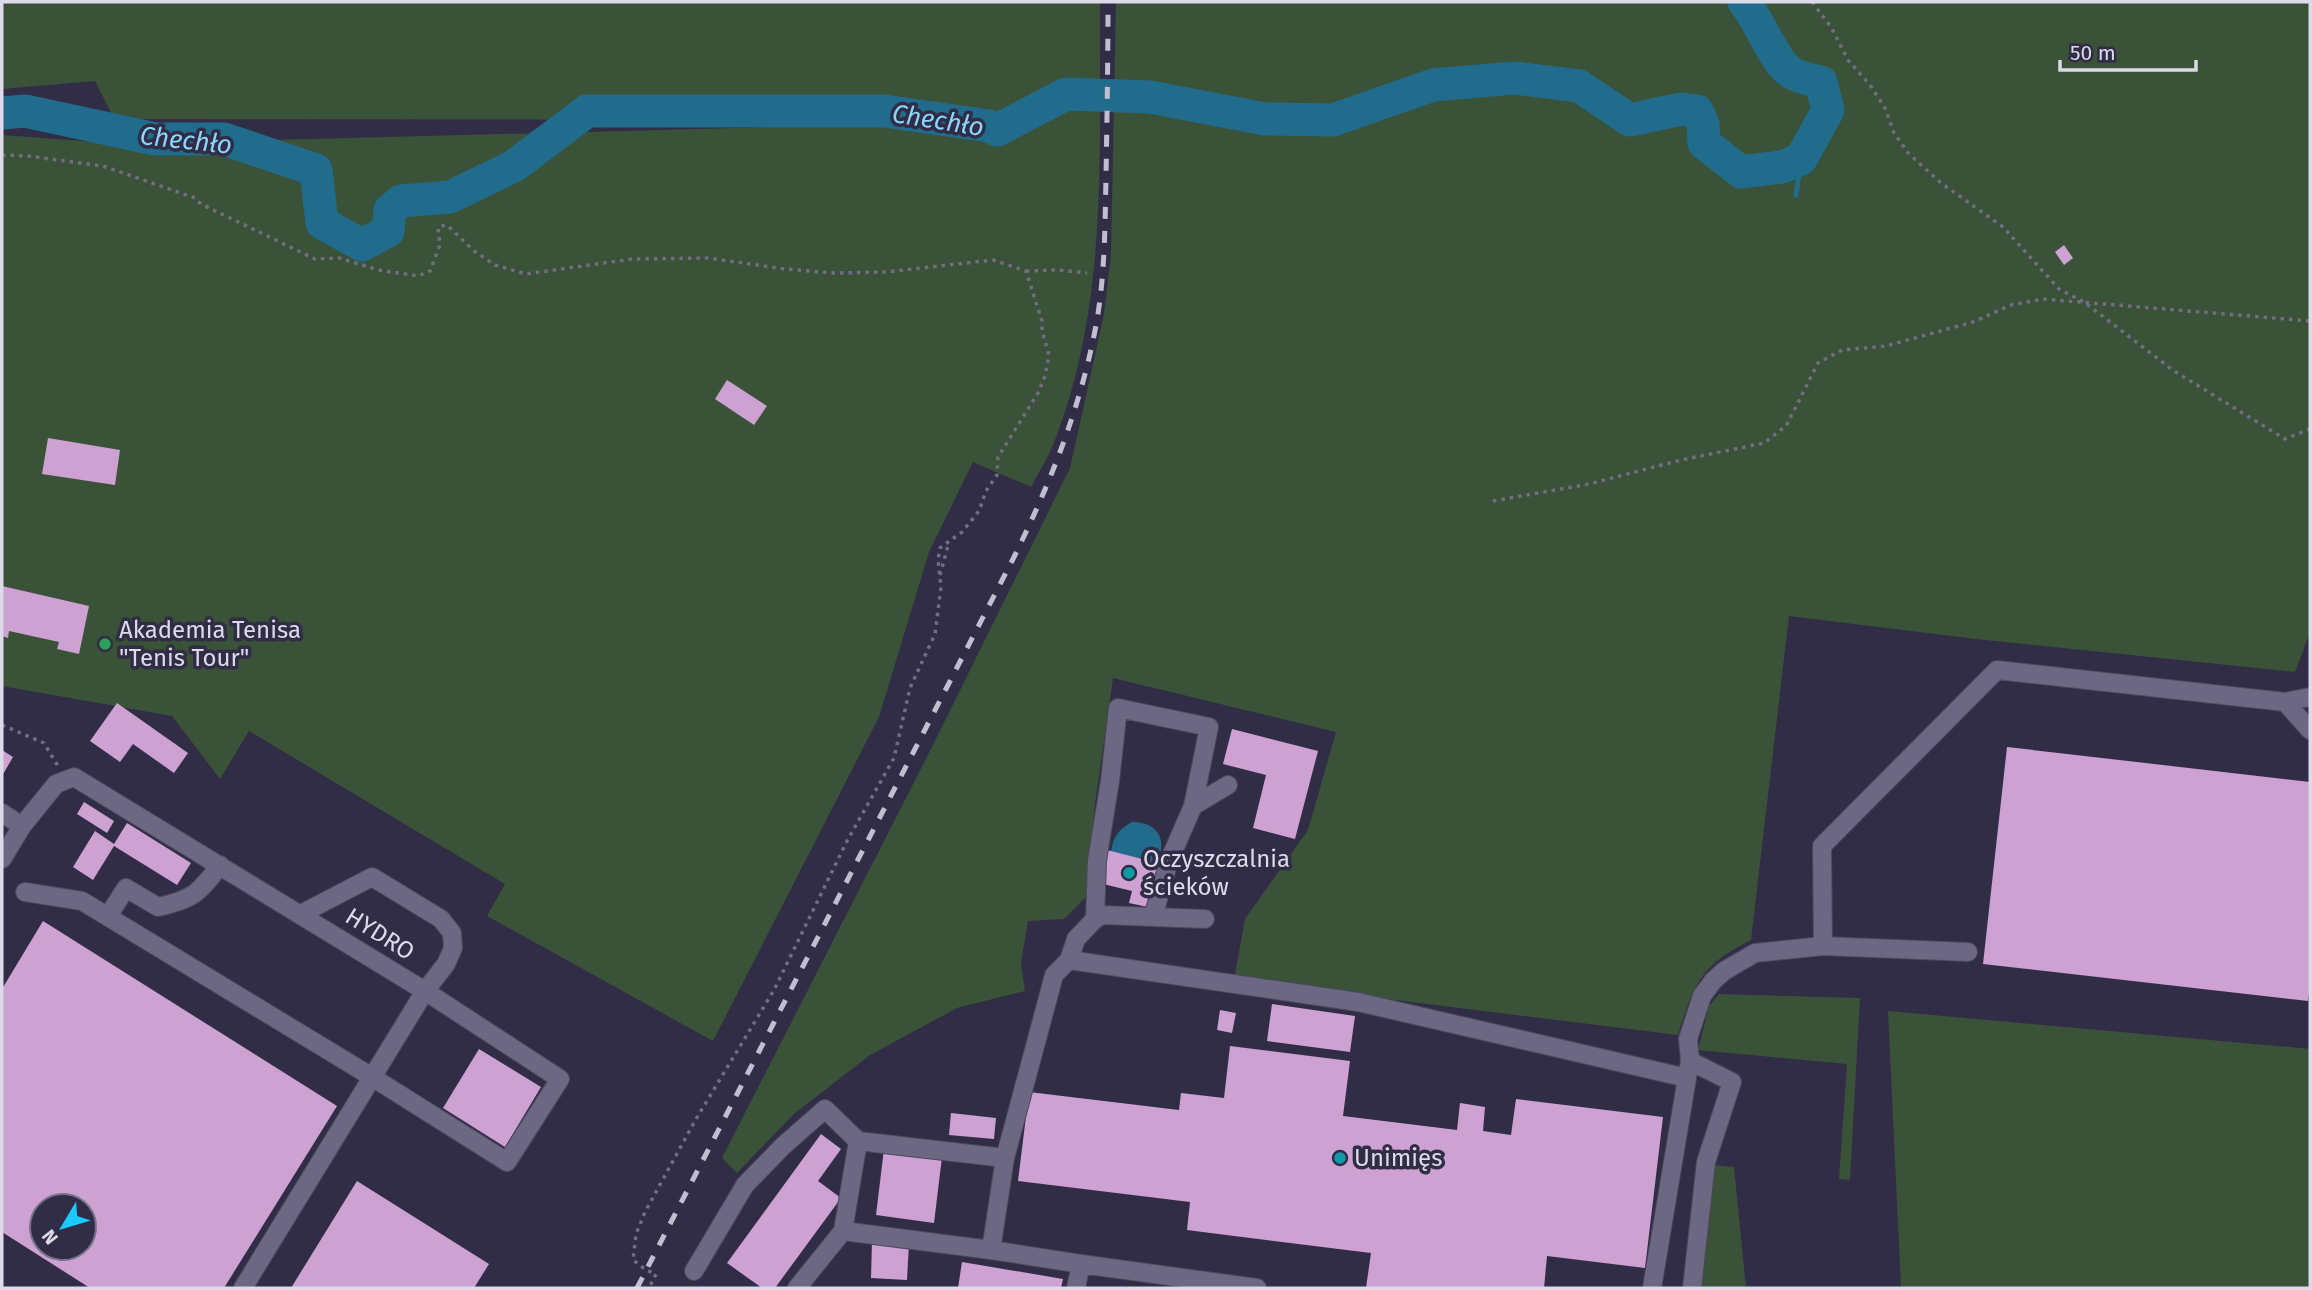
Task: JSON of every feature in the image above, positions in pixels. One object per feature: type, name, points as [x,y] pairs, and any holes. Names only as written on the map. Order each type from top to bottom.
[{"type":"lane","points":[[1823,946],[1822,846],[1997,670],[2285,702],[2310,697]]},
{"type":"lane","points":[[2285,702],[2310,730]]},
{"type":"lane","points":[[1095,919],[1097,861],[1118,708],[1209,727],[1193,806],[1169,861],[1153,917]]},
{"type":"lane","name":"HYDRO","points":[[66,780],[74,777],[425,991],[243,1288]]},
{"type":"lane","points":[[2,859],[22,826],[56,784],[66,780]]},
{"type":"lane","points":[[1193,806],[1228,785]]},
{"type":"lane","points":[[2,813],[22,826]]},
{"type":"lane","points":[[108,916],[126,888],[158,907],[180,902],[200,892],[220,865]]},
{"type":"lane","points":[[25,892],[82,901],[372,1077],[506,1162],[560,1079],[425,991],[446,964],[453,948],[452,933],[441,919],[372,877],[301,914]]},
{"type":"lane","points":[[991,1250],[1005,1158],[1054,975],[1069,960],[1076,939],[1095,919],[1103,915],[1205,919]]},
{"type":"lane","points":[[1652,1288],[1688,1069],[1688,1039],[1702,996],[1713,981],[1724,971],[1755,953],[1823,946],[1968,952]]},
{"type":"lane","points":[[1069,960],[1358,1002],[1688,1069],[1732,1083],[1706,1161],[1692,1288]]},
{"type":"lane","points":[[694,1271],[745,1185],[783,1146],[825,1110],[858,1141],[1005,1158]]},
{"type":"lane","points":[[797,1288],[843,1231],[858,1141]]},
{"type":"lane","points":[[843,1231],[1256,1288]]},
{"type":"lane","points":[[1076,1288],[1081,1264]]},
{"type":"path","points":[[1812,2],[1830,27],[1848,60],[1870,85],[1885,108],[1894,133],[1908,153],[1941,183],[2003,227],[2059,289],[2084,302],[2174,371],[2285,439],[2310,429]]},
{"type":"path","points":[[2,155],[103,166],[195,198],[201,204],[315,260],[339,258],[379,270],[418,276],[430,271],[440,246],[438,228],[447,225],[474,251],[495,265],[526,274],[632,260],[708,258],[785,270],[834,273],[886,272],[993,260],[1027,271],[1058,270],[1087,274]]},
{"type":"path","points":[[649,1288],[656,1274],[634,1260],[636,1234],[696,1119],[774,990],[847,841],[894,758],[910,688],[935,634],[941,587],[938,560],[940,548],[962,532],[979,510],[986,491],[997,475],[998,457],[1038,393],[1045,376],[1049,355],[1027,271]]},
{"type":"path","points":[[1493,501],[1590,484],[1681,460],[1764,443],[1786,426],[1818,363],[1842,350],[1886,346],[1973,322],[2011,305],[2043,299],[2310,321]]},
{"type":"path","points":[[2,725],[44,743],[66,780]]},
{"type":"green space","points":[[2,2],[1100,2],[1100,168],[1093,279],[1085,333],[1055,440],[1031,487],[973,462],[929,552],[879,717],[713,1041],[487,916],[505,884],[249,731],[220,779],[172,716],[2,686],[2,135],[124,144],[1037,120],[114,119],[95,81],[2,89]]},
{"type":"green space","points":[[1116,2],[2310,2],[2310,632],[2295,672],[1976,639],[1789,616],[1751,940],[1720,958],[1702,977],[1689,1001],[1678,1035],[1234,980],[1245,919],[1308,830],[1336,732],[1113,678],[1095,804],[1087,896],[1064,919],[1028,921],[1021,963],[1025,991],[957,1008],[870,1055],[794,1114],[737,1173],[722,1158],[929,753],[1070,468],[1104,314],[1111,255]]},
{"type":"green space","points":[[1719,994],[1860,998],[1850,1180],[1839,1179],[1847,1064],[1698,1050],[1709,1006]]},
{"type":"green space","points":[[1888,1011],[2310,1049],[2310,1288],[1901,1288]]},
{"type":"green space","points":[[1713,1165],[1734,1167],[1746,1288],[1699,1288]]},
{"type":"water","points":[[1132,822],[1148,825],[1158,834],[1161,847],[1156,862],[1111,852],[1117,834]]},
{"type":"building","points":[[2064,245],[2073,258],[2064,265],[2055,252]]},
{"type":"building","points":[[727,380],[767,406],[754,425],[715,399]]},
{"type":"building","points":[[48,438],[120,450],[115,485],[42,474]]},
{"type":"building","points":[[2,586],[89,606],[79,654],[57,649],[59,642],[9,631],[8,638],[2,636]]},
{"type":"building","points":[[117,703],[188,753],[174,773],[133,744],[120,762],[90,741]]},
{"type":"building","points":[[1232,729],[1318,751],[1295,839],[1253,828],[1266,775],[1223,764]]},
{"type":"building","points":[[2007,747],[2310,782],[2308,1001],[1983,964]]},
{"type":"building","points":[[2,750],[13,757],[2,776]]},
{"type":"building","points":[[84,802],[114,821],[107,833],[77,814]]},
{"type":"building","points":[[127,823],[191,863],[177,885],[114,846],[93,880],[73,867],[95,831],[114,844]]},
{"type":"building","name":"Oczyszczalnia ścieków","points":[[1107,850],[1158,863],[1148,907],[1129,903],[1132,891],[1099,883]]},
{"type":"building","points":[[43,921],[337,1106],[224,1288],[90,1288],[49,1262],[98,1262],[98,1192],[28,1192],[28,1249],[2,1232],[2,989]]},
{"type":"building","points":[[1272,1004],[1355,1016],[1350,1052],[1267,1041]]},
{"type":"building","points":[[1220,1010],[1236,1013],[1232,1033],[1217,1030]]},
{"type":"building","name":"Unimięs","points":[[1230,1046],[1350,1061],[1343,1116],[1457,1130],[1460,1103],[1485,1107],[1483,1131],[1511,1135],[1516,1099],[1663,1117],[1645,1268],[1547,1256],[1544,1288],[1366,1288],[1371,1253],[1187,1230],[1190,1202],[1018,1181],[1029,1092],[1179,1110],[1181,1093],[1224,1098]]},
{"type":"building","points":[[479,1049],[541,1087],[505,1147],[443,1108]]},
{"type":"building","points":[[951,1113],[996,1118],[994,1139],[949,1135]]},
{"type":"building","points":[[821,1134],[841,1149],[818,1181],[841,1198],[775,1288],[762,1288],[727,1263]]},
{"type":"building","points":[[884,1149],[942,1157],[934,1223],[876,1215]]},
{"type":"building","points":[[357,1181],[489,1264],[474,1288],[291,1288]]},
{"type":"building","points":[[872,1241],[909,1243],[907,1280],[871,1278]]},
{"type":"building","points":[[962,1262],[1063,1279],[1061,1288],[958,1288]]},
{"type":"waterway","name":"Chechło","points":[[2,113],[25,111],[155,139],[224,139],[316,170],[322,223],[362,245],[388,231],[390,210],[401,201],[450,197],[514,166],[587,111],[884,111],[989,126],[997,130],[1066,94],[1150,97],[1265,119],[1333,120],[1433,85],[1514,78],[1579,86],[1630,120],[1681,109],[1697,111],[1703,124],[1704,143],[1741,172],[1782,167],[1801,159],[1828,110],[1821,82],[1800,77],[1780,62],[1744,2]]},
{"type":"waterway","points":[[989,126],[989,141]]},
{"type":"waterway","points":[[1796,195],[1801,159]]},
{"type":"railway","points":[[637,1288],[1013,559],[1064,442],[1091,351],[1102,284],[1108,2]]},
{"type":"place","name":"Akademia Tenisa \"Tenis Tour\"","points":[[105,644]]},
{"type":"place","name":"Oczyszczalnia ścieków","points":[[1129,873]]},
{"type":"place","name":"Unimięs","points":[[1340,1158]]}]
